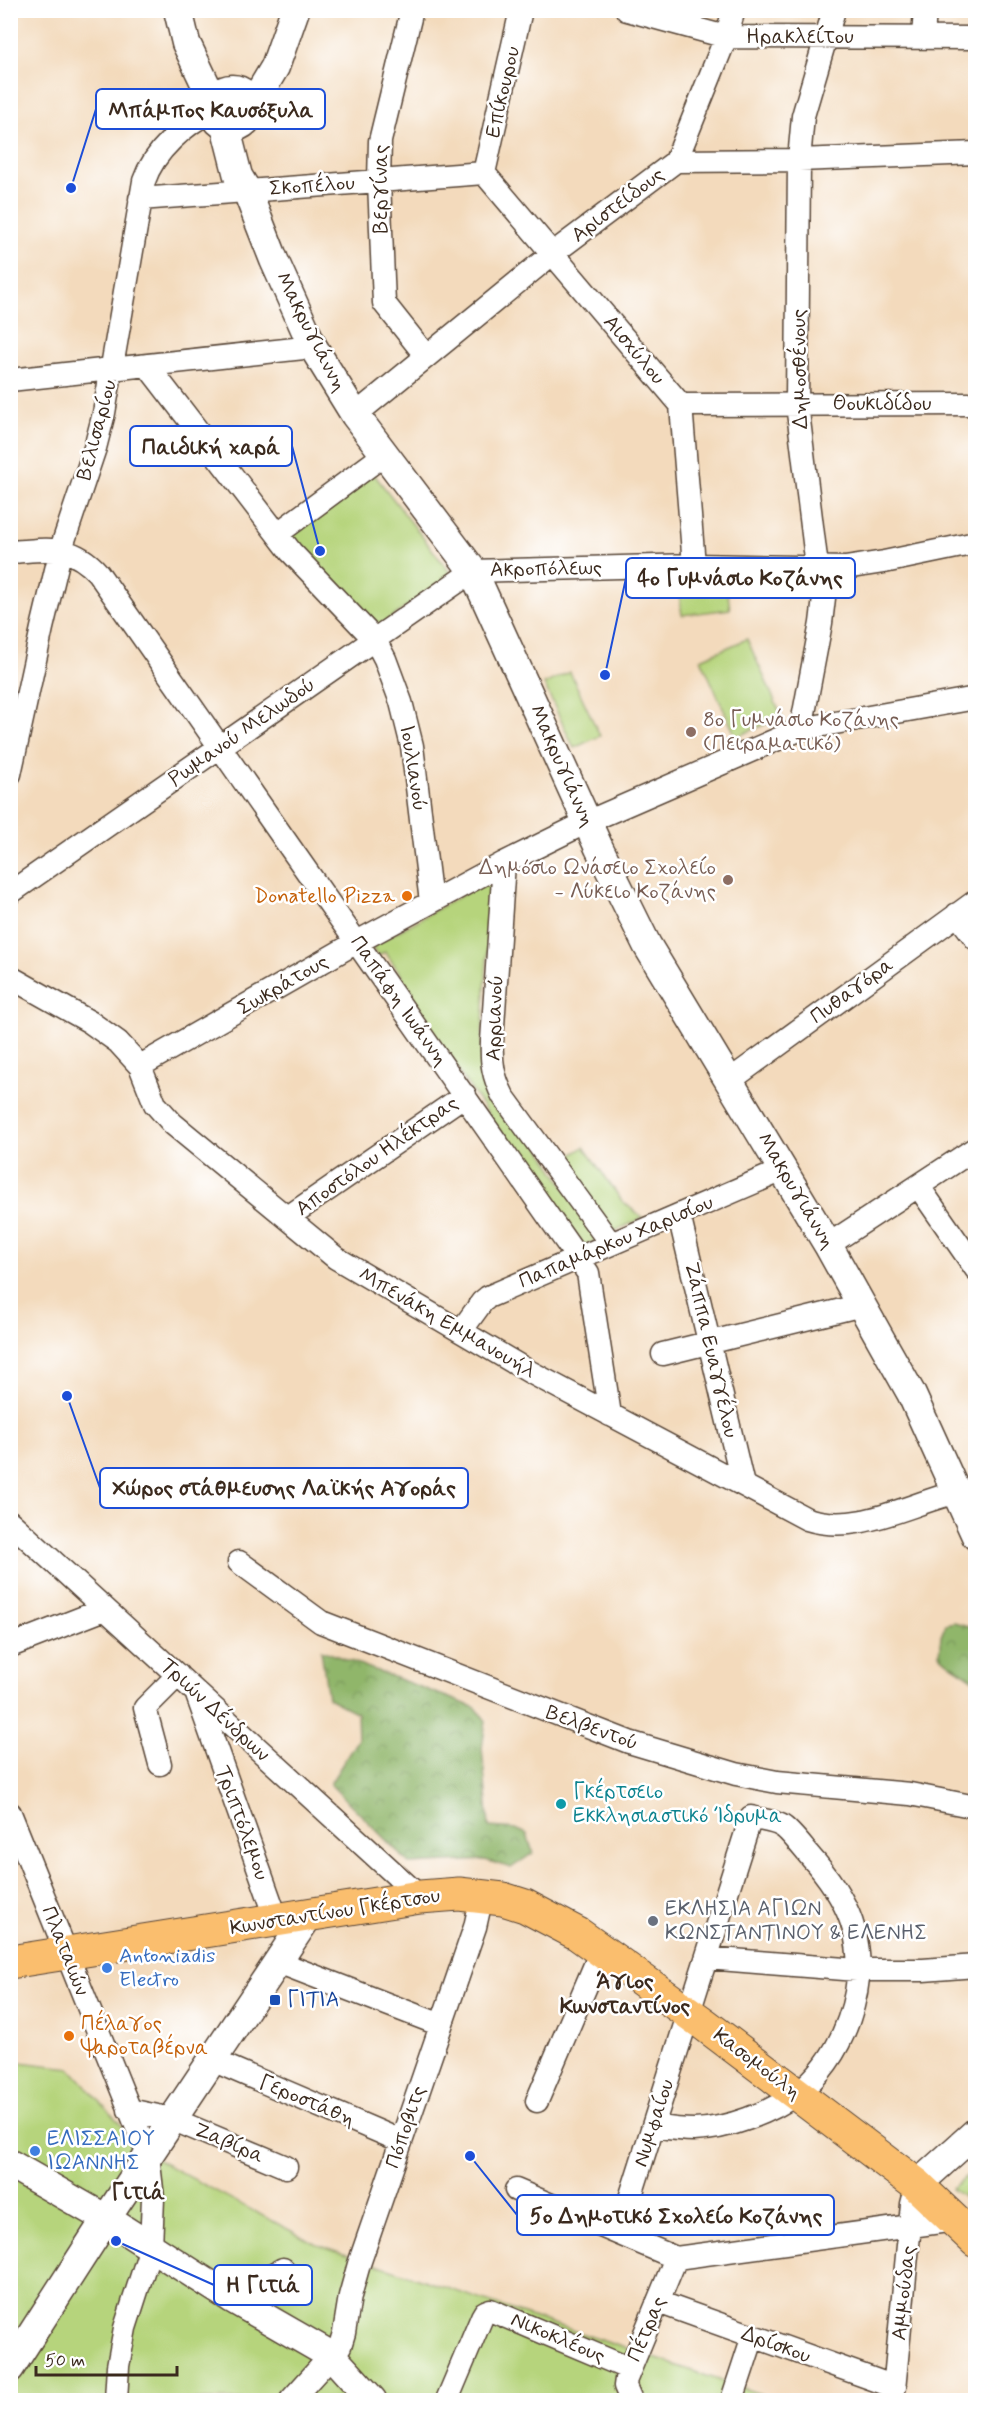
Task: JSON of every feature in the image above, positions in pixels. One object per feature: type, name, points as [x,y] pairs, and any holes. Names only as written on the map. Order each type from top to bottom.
[{"type":"main road","name":"Κωνσταντίνου Γκέρτσου","points":[[10,1962],[67,1954],[281,1943],[309,1915],[420,1897],[459,1894],[482,1896]]},
{"type":"main road","name":"Κασομούλη","points":[[482,1896],[503,1899],[525,1906],[578,1934],[797,2093],[917,2185],[965,2231],[975,2264]]},
{"type":"street","name":"Βεργίνας","points":[[412,10],[380,141],[379,181],[384,303],[426,356]]},
{"type":"street","name":"Επίκουρου","points":[[484,173],[521,10]]},
{"type":"street","name":"Ηρακλείτου","points":[[627,10],[726,37],[975,38]]},
{"type":"street","points":[[676,161],[726,37],[734,10]]},
{"type":"street","name":"Δημοσθένους","points":[[801,729],[824,598],[817,567],[797,404],[799,160],[803,116],[834,10]]},
{"type":"street","points":[[923,37],[925,10]]},
{"type":"street","name":"Μακρυγιάννη","points":[[179,14],[196,37],[231,106],[238,176],[247,191],[274,260],[313,347],[354,415],[473,571],[587,822],[647,945],[828,1245],[966,1490],[975,1536]]},
{"type":"street","points":[[231,106],[269,46],[291,20]]},
{"type":"street","name":"Βελισαρίου","points":[[10,774],[61,549],[95,448],[113,369],[140,199],[149,167],[187,127],[231,106]]},
{"type":"street","name":"Αριστείδους","points":[[354,415],[552,254],[676,161],[799,160],[975,153]]},
{"type":"street","name":"Σκοπέλου","points":[[140,199],[484,173]]},
{"type":"street","name":"Αισχύλου","points":[[484,173],[681,405],[694,565]]},
{"type":"street","points":[[12,373],[113,369],[313,347]]},
{"type":"street","name":"Ιουλιανού","points":[[147,365],[291,552],[375,640],[389,670],[409,730],[431,902]]},
{"type":"street","name":"Θουκιδίδου","points":[[681,405],[975,404]]},
{"type":"street","points":[[277,534],[385,454]]},
{"type":"street","name":"Ακροπόλεως","points":[[473,571],[694,565],[855,567],[975,543]]},
{"type":"street","points":[[10,552],[61,549]]},
{"type":"street","name":"Παπάφη Ιωάννη","points":[[61,549],[77,554],[98,573],[588,1273],[610,1415]]},
{"type":"street","name":"Ρωμανού Μελωδού","points":[[10,893],[473,571]]},
{"type":"street","name":"Σωκράτους","points":[[140,1066],[357,942],[504,863],[587,822],[801,729],[975,698]]},
{"type":"street","name":"Αρριανού","points":[[504,863],[491,1051],[493,1075],[503,1096],[611,1244]]},
{"type":"street","name":"Πυθαγόρα","points":[[729,1081],[975,901]]},
{"type":"street","points":[[957,914],[975,939]]},
{"type":"street","name":"Μπενάκη Εμμανουήλ","points":[[10,977],[90,1022],[118,1042],[140,1066],[154,1104],[173,1124],[336,1258],[610,1415],[807,1519],[840,1525],[869,1520],[966,1490]]},
{"type":"street","name":"Αποστόλου Ηλέκτρας","points":[[288,1217],[465,1095]]},
{"type":"street","points":[[828,1245],[975,1148]]},
{"type":"street","name":"Παπαμάρκου Χαρισίου","points":[[461,1331],[488,1297],[783,1170]]},
{"type":"street","points":[[919,1187],[975,1269]]},
{"type":"street","name":"Ζάππα Ευαγγέλου","points":[[679,1215],[743,1485]]},
{"type":"street","points":[[663,1353],[862,1305]]},
{"type":"street","name":"Τριών Δένδρων","points":[[10,1522],[420,1897]]},
{"type":"street","name":"Βελβεντού","points":[[239,1562],[321,1622],[640,1746],[736,1774],[777,1782],[910,1794],[975,1807]]},
{"type":"street","points":[[10,1646],[105,1609]]},
{"type":"street","points":[[159,1764],[145,1708],[178,1675]]},
{"type":"street","name":"Τριπτόλεμου","points":[[195,1691],[281,1943]]},
{"type":"street","name":"Πλαταιών","points":[[10,1813],[148,2155],[153,2198],[151,2247],[125,2328],[118,2366],[116,2400]]},
{"type":"street","name":"Νυμφαίου","points":[[619,2233],[752,1817],[783,1826],[826,1875],[839,1894],[854,1931],[857,1970]]},
{"type":"street","name":"Πόποβιτς","points":[[291,2400],[340,2346],[353,2285],[475,1927],[482,1896]]},
{"type":"street","points":[[10,2368],[212,2060],[281,1943],[441,2025]]},
{"type":"street","points":[[537,2101],[601,1951]]},
{"type":"street","points":[[707,1958],[857,1970],[923,1970],[975,1966]]},
{"type":"street","points":[[653,2126],[679,2130],[713,2128],[758,2113],[797,2093],[823,2067],[846,2028],[853,2008],[857,1970]]},
{"type":"street","name":"Γεροστάθη","points":[[212,2060],[401,2141]]},
{"type":"street","name":"Ζαβίρα","points":[[129,2110],[172,2119],[286,2167]]},
{"type":"street","points":[[917,2185],[975,2132]]},
{"type":"street","points":[[10,2164],[106,2219],[231,2298],[332,2356],[372,2400]]},
{"type":"street","name":"Αμμούδας","points":[[894,2394],[912,2205],[917,2185]]},
{"type":"street","points":[[516,2190],[676,2258],[911,2226],[965,2231]]},
{"type":"street","name":"Πέτρας","points":[[631,2400],[625,2386],[630,2369],[676,2258]]},
{"type":"street","points":[[231,2298],[283,2269]]},
{"type":"street","name":"Δρίσκου","points":[[658,2302],[753,2336],[894,2394]]},
{"type":"street","name":"Νικοκλέους","points":[[447,2400],[485,2312],[495,2311],[630,2369]]},
{"type":"street","points":[[732,2400],[753,2336]]},
{"type":"green space","points":[[373,473],[452,575],[375,629],[288,536]]},
{"type":"green space","points":[[726,580],[730,609],[682,615],[678,587]]},
{"type":"green space","points":[[747,639],[782,717],[736,737],[701,659]]},
{"type":"green space","points":[[570,672],[600,736],[574,748],[544,684]]},
{"type":"green space","points":[[492,878],[481,1056],[598,1239],[581,1247],[396,982],[403,977],[385,952],[378,956],[372,948]]},
{"type":"green space","points":[[584,1147],[622,1201],[643,1218],[615,1231],[562,1162]]},
{"type":"green space","points":[[954,1622],[975,1628],[975,1681],[939,1654],[941,1636],[946,1624]]},
{"type":"green space","points":[[321,1650],[476,1708],[486,1721],[482,1748],[489,1827],[516,1829],[527,1834],[533,1853],[511,1868],[485,1860],[410,1864],[330,1784],[358,1739],[357,1713],[328,1698]]},
{"type":"green space","points":[[11,2061],[70,2068],[148,2155],[314,2243],[778,2400],[11,2400]]},
{"type":"green space","points":[[972,2172],[975,2205],[951,2189]]},
{"type":"place","name":"Μπάμπος Καυσόξυλα","points":[[71,188]]},
{"type":"place","name":"Παιδική χαρά","points":[[320,551]]},
{"type":"place","name":"4ο Γυμνάσιο Κοζάνης","points":[[605,675]]},
{"type":"place","name":"8ο Γυμνάσιο Κοζάνης (Πειραματικό)","points":[[691,732]]},
{"type":"place","name":"Δημόσιο Ωνάσειο Σχολείο - Λύκειο Κοζάνης","points":[[728,880]]},
{"type":"place","name":"Donatello Pizza","points":[[407,896]]},
{"type":"place","name":"Χώρος στάθμευσης Λαϊκής Αγοράς","points":[[67,1396]]},
{"type":"place","name":"Γκέρτσειο Εκκλησιαστικό Ίδρυμα","points":[[561,1804]]},
{"type":"place","name":"ΕΚΛΗΣΙΑ ΑΓΙΩΝ ΚΩΝΣΤΑΝΤΙΝΟΥ & ΕΛΕΝΗΣ","points":[[653,1921]]},
{"type":"place","name":"Antoniadis Electro","points":[[107,1968]]},
{"type":"place","name":"ΓΙΤΙΑ","points":[[275,2000]]},
{"type":"place","name":"Πέλαγος Ψαροταβέρνα","points":[[69,2036]]},
{"type":"place","name":"ΕΛΙΣΣΑΙΟΥ ΙΩΑΝΝΗΣ","points":[[35,2151]]},
{"type":"place","name":"5ο Δημοτικό Σχολείο Κοζάνης","points":[[470,2156]]},
{"type":"place","name":"Η Γιτιά","points":[[116,2241]]},
{"type":"district","name":"Άγιος Κωνσταντίνος","points":[[625,1994]]},
{"type":"district","name":"Γιτιά","points":[[138,2193]]}]
